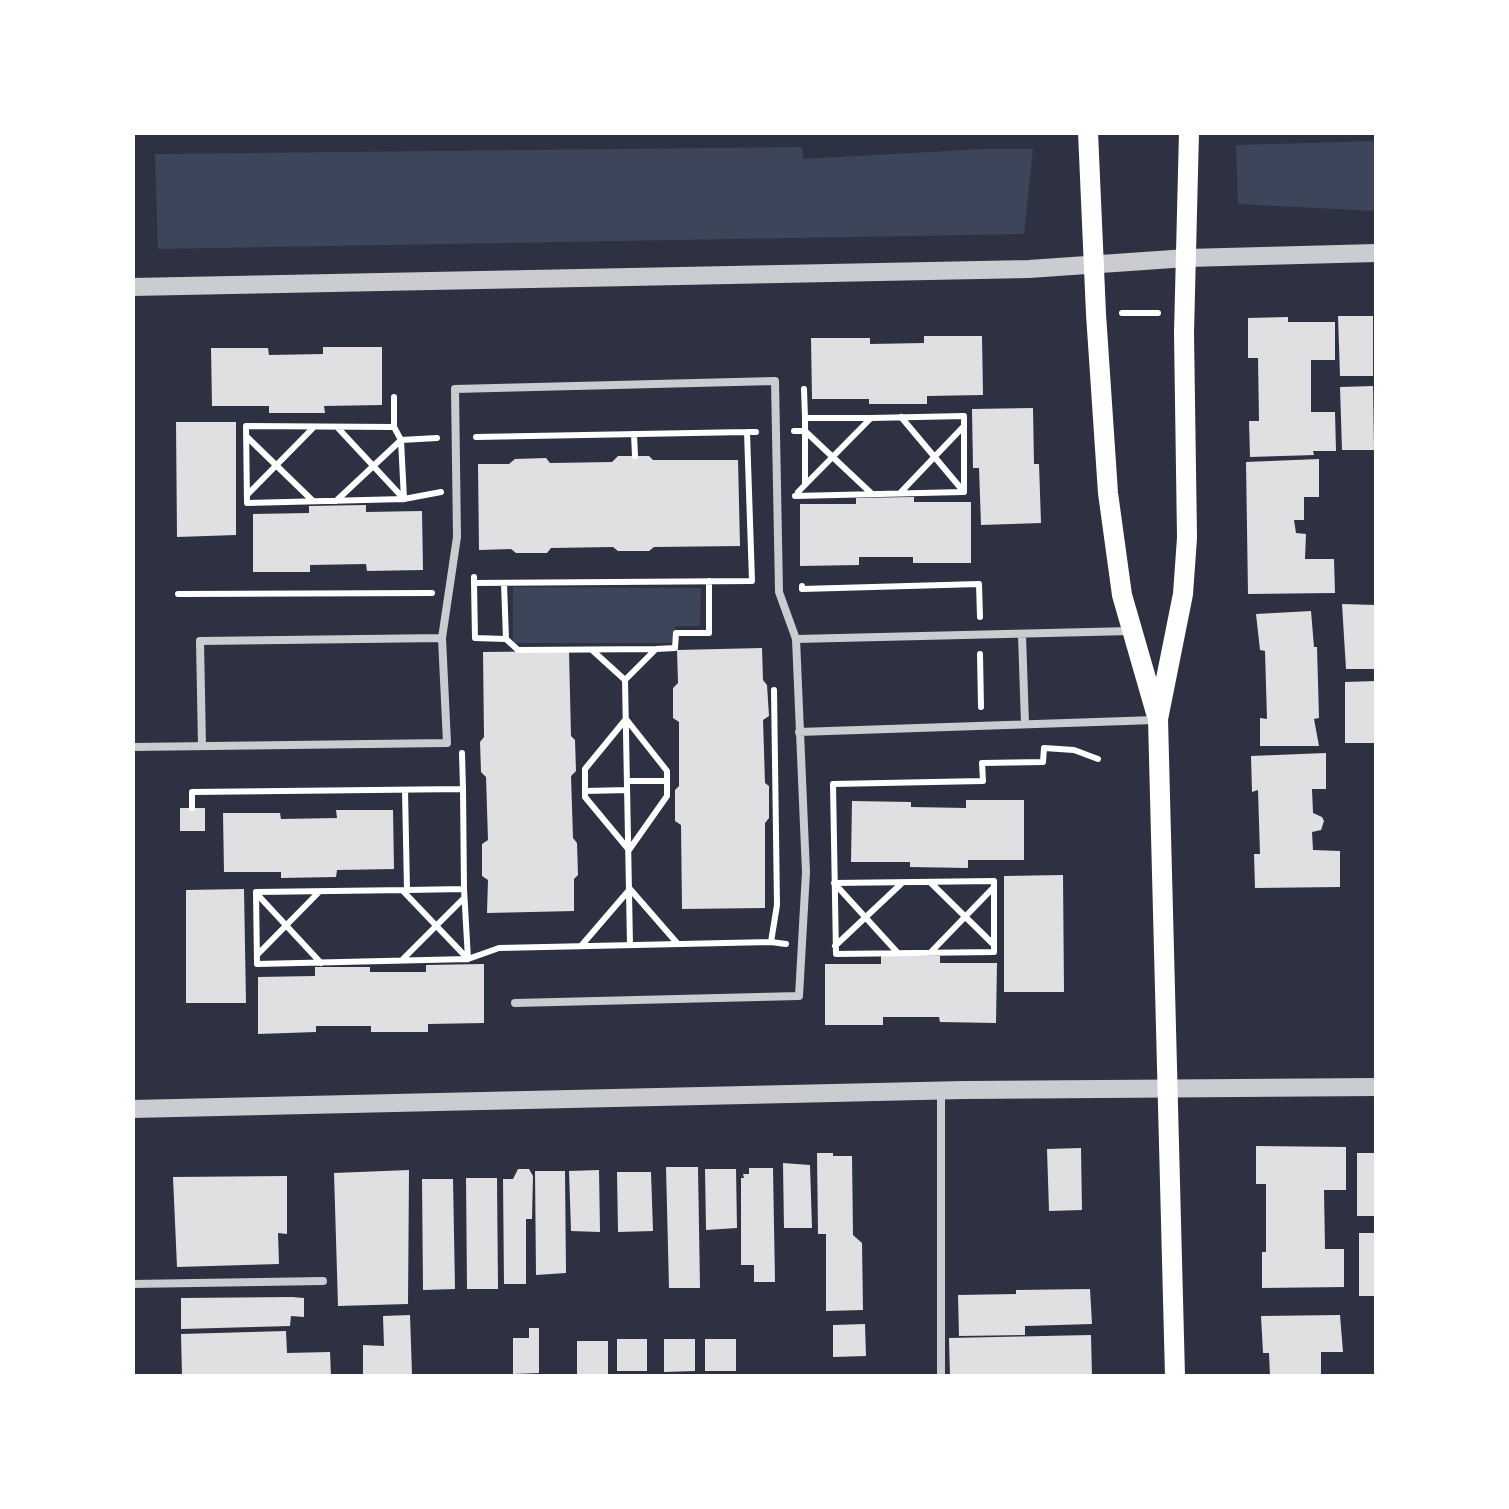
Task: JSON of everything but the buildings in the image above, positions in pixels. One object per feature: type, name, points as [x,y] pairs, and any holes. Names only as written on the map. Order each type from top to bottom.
[{"type":"main road","points":[[1176,1376],[1158,720],[1183,594],[1186,538],[1184,332],[1189,139]]},
{"type":"main road","points":[[1088,140],[1108,493],[1122,595],[1158,720]]},
{"type":"street","points":[[132,287],[1029,269],[1187,258],[1376,253]]},
{"type":"street","points":[[132,1109],[941,1091],[1376,1087]]},
{"type":"lane","points":[[132,747],[448,743],[442,638],[457,537],[455,390],[775,382],[780,592],[796,639],[806,872],[799,996],[516,1003]]},
{"type":"lane","points":[[796,639],[1133,632]]},
{"type":"lane","points":[[1022,635],[1025,724]]},
{"type":"lane","points":[[202,746],[200,641],[442,638]]},
{"type":"lane","points":[[800,732],[1158,720]]},
{"type":"lane","points":[[941,1091],[941,1376]]},
{"type":"lane","points":[[132,1284],[323,1281]]},
{"type":"path","points":[[1122,313],[1158,313]]},
{"type":"path","points":[[804,389],[805,484]]},
{"type":"path","points":[[394,397],[404,499]]},
{"type":"path","points":[[805,418],[964,416],[964,492]]},
{"type":"path","points":[[901,417],[964,492]]},
{"type":"path","points":[[871,418],[794,496],[964,492]]},
{"type":"path","points":[[394,427],[246,426],[248,503],[404,499],[456,490]]},
{"type":"path","points":[[900,493],[964,426]]},
{"type":"path","points":[[248,494],[314,427]]},
{"type":"path","points":[[337,427],[404,499]]},
{"type":"path","points":[[473,454],[473,437],[805,431],[872,494]]},
{"type":"path","points":[[178,594],[459,593],[474,583],[752,582],[747,432]]},
{"type":"path","points":[[634,434],[635,456]]},
{"type":"path","points":[[246,436],[314,501]]},
{"type":"path","points":[[336,501],[401,440],[456,438]]},
{"type":"path","points":[[474,564],[475,638],[506,639],[518,650],[675,648],[676,633],[710,632],[709,582]]},
{"type":"path","points":[[798,571],[802,589],[979,584],[983,782],[832,784],[834,883],[836,954],[994,952],[994,881],[834,883]]},
{"type":"path","points":[[504,583],[506,639]]},
{"type":"path","points":[[590,649],[625,680]]},
{"type":"path","points":[[630,945],[625,680],[656,649]]},
{"type":"path","points":[[626,720],[667,770],[666,796],[629,850]]},
{"type":"path","points":[[626,720],[586,769],[586,797],[629,850]]},
{"type":"path","points":[[982,763],[1043,762],[1044,748],[1074,750],[1098,759]]},
{"type":"path","points":[[628,781],[666,782]]},
{"type":"path","points":[[463,789],[468,958]]},
{"type":"path","points":[[405,790],[405,890],[468,958]]},
{"type":"path","points":[[586,791],[628,790]]},
{"type":"path","points":[[836,946],[902,882]]},
{"type":"path","points":[[930,882],[994,945]]},
{"type":"path","points":[[834,883],[898,954]]},
{"type":"path","points":[[930,953],[994,888]]},
{"type":"path","points":[[630,889],[678,944]]},
{"type":"path","points":[[581,946],[630,889]]},
{"type":"path","points":[[256,892],[405,890],[464,894]]},
{"type":"path","points":[[257,955],[320,891]]},
{"type":"path","points":[[256,892],[257,964],[468,958],[499,948],[771,942]]},
{"type":"path","points":[[256,892],[320,962]]},
{"type":"path","points":[[402,960],[464,894]]},
{"type":"shaded area","points":[[1376,141],[1376,211],[1238,204],[1236,145]]},
{"type":"shaded area","points":[[802,147],[803,159],[1033,149],[1024,234],[158,249],[155,154]]},
{"type":"shaded area","points":[[513,587],[701,588],[700,626],[675,626],[673,643],[513,643]]}]
